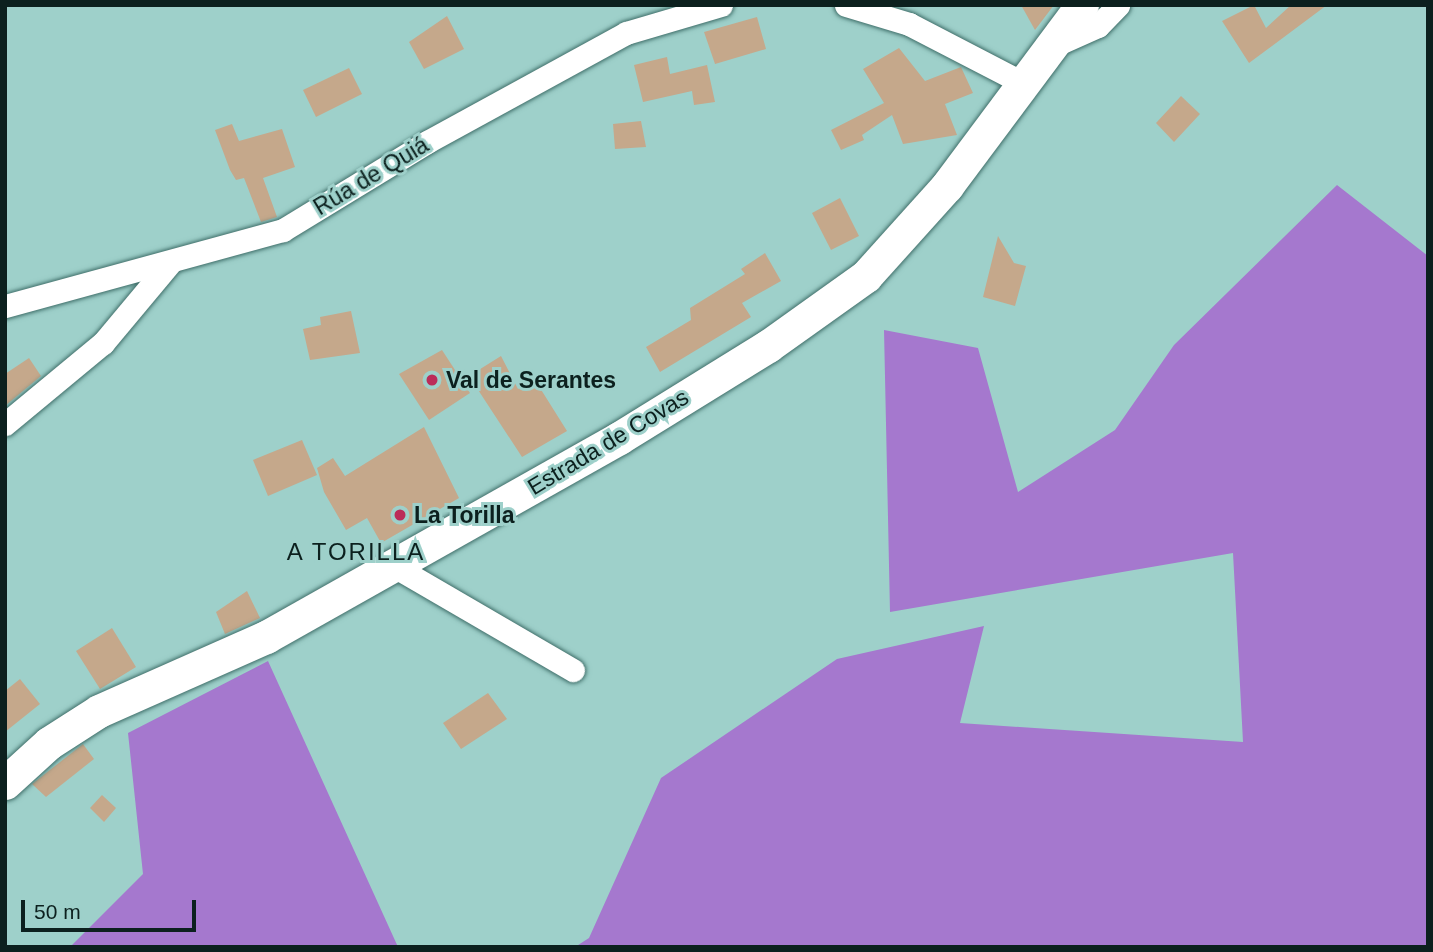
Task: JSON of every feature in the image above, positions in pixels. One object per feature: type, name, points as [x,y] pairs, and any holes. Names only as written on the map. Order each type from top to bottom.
[{"type":"main road","name":"Estrada de Covas","points":[[5,783],[49,743],[99,711],[267,637],[620,438],[866,276],[947,186],[1082,5]]},
{"type":"street","name":"Rúa de Quiá","points":[[5,306],[169,264],[283,230],[427,142],[626,33],[721,5]]},
{"type":"street","points":[[846,5],[909,24],[1023,83]]},
{"type":"street","points":[[1051,48],[1098,26],[1118,5]]},
{"type":"street","points":[[5,424],[103,342],[169,264]]},
{"type":"street","points":[[394,566],[573,670]]},
{"type":"shaded area","points":[[1337,185],[1428,256],[1428,947],[575,947],[589,938],[661,778],[837,659],[984,626],[960,723],[1243,742],[1233,553],[890,612],[884,330],[978,348],[1018,492],[1115,430],[1174,345]]},
{"type":"shaded area","points":[[268,661],[398,947],[70,947],[143,874],[128,733]]},
{"type":"building","points":[[1021,5],[1054,5],[1035,30]]},
{"type":"building","points":[[1254,5],[1266,28],[1291,5],[1327,5],[1249,63],[1222,21]]},
{"type":"building","points":[[447,16],[464,49],[424,69],[409,42]]},
{"type":"building","points":[[757,17],[766,49],[715,64],[704,32]]},
{"type":"building","points":[[899,48],[925,81],[961,67],[973,93],[945,104],[957,135],[903,144],[892,115],[862,135],[864,140],[841,150],[831,130],[884,103],[863,69]]},
{"type":"building","points":[[667,57],[670,74],[707,65],[715,102],[694,105],[692,91],[643,102],[634,65]]},
{"type":"building","points":[[349,68],[362,94],[316,117],[303,90]]},
{"type":"building","points":[[1181,96],[1200,114],[1174,142],[1156,123]]},
{"type":"building","points":[[641,121],[646,147],[615,149],[613,124]]},
{"type":"building","points":[[232,124],[239,141],[282,129],[295,167],[263,178],[277,217],[261,222],[244,178],[236,180],[230,170],[215,130]]},
{"type":"building","points":[[840,198],[859,236],[831,250],[812,213]]},
{"type":"building","points":[[998,236],[1014,263],[1026,266],[1015,306],[983,297]]},
{"type":"building","points":[[765,253],[781,281],[742,303],[751,317],[660,372],[646,347],[691,320],[690,308],[745,274],[741,269]]},
{"type":"building","points":[[351,311],[360,353],[310,360],[303,329],[321,325],[320,317]]},
{"type":"building","name":"Val de Serantes","points":[[442,350],[470,393],[429,420],[399,374]]},
{"type":"building","points":[[501,356],[518,389],[535,380],[567,431],[522,457],[469,376]]},
{"type":"building","points":[[29,358],[41,376],[5,406],[5,374]]},
{"type":"building","points":[[424,427],[459,498],[381,543],[367,518],[346,530],[324,492],[317,468],[333,458],[345,476]]},
{"type":"building","points":[[302,440],[317,475],[268,496],[253,460]]},
{"type":"building","points":[[247,591],[260,618],[225,634],[216,612]]},
{"type":"building","points":[[112,628],[136,667],[100,689],[76,651]]},
{"type":"building","points":[[20,679],[40,704],[5,732],[5,691]]},
{"type":"building","points":[[488,693],[507,719],[461,749],[443,723]]},
{"type":"building","points":[[83,744],[94,759],[46,797],[32,784]]},
{"type":"building","points":[[102,795],[116,808],[104,822],[90,808]]},
{"type":"place","name":"Val de Serantes","points":[[432,380]]},
{"type":"place","name":"La Torilla","points":[[400,515]]},
{"type":"district","name":"A TORILLA","points":[[356,552]]}]
